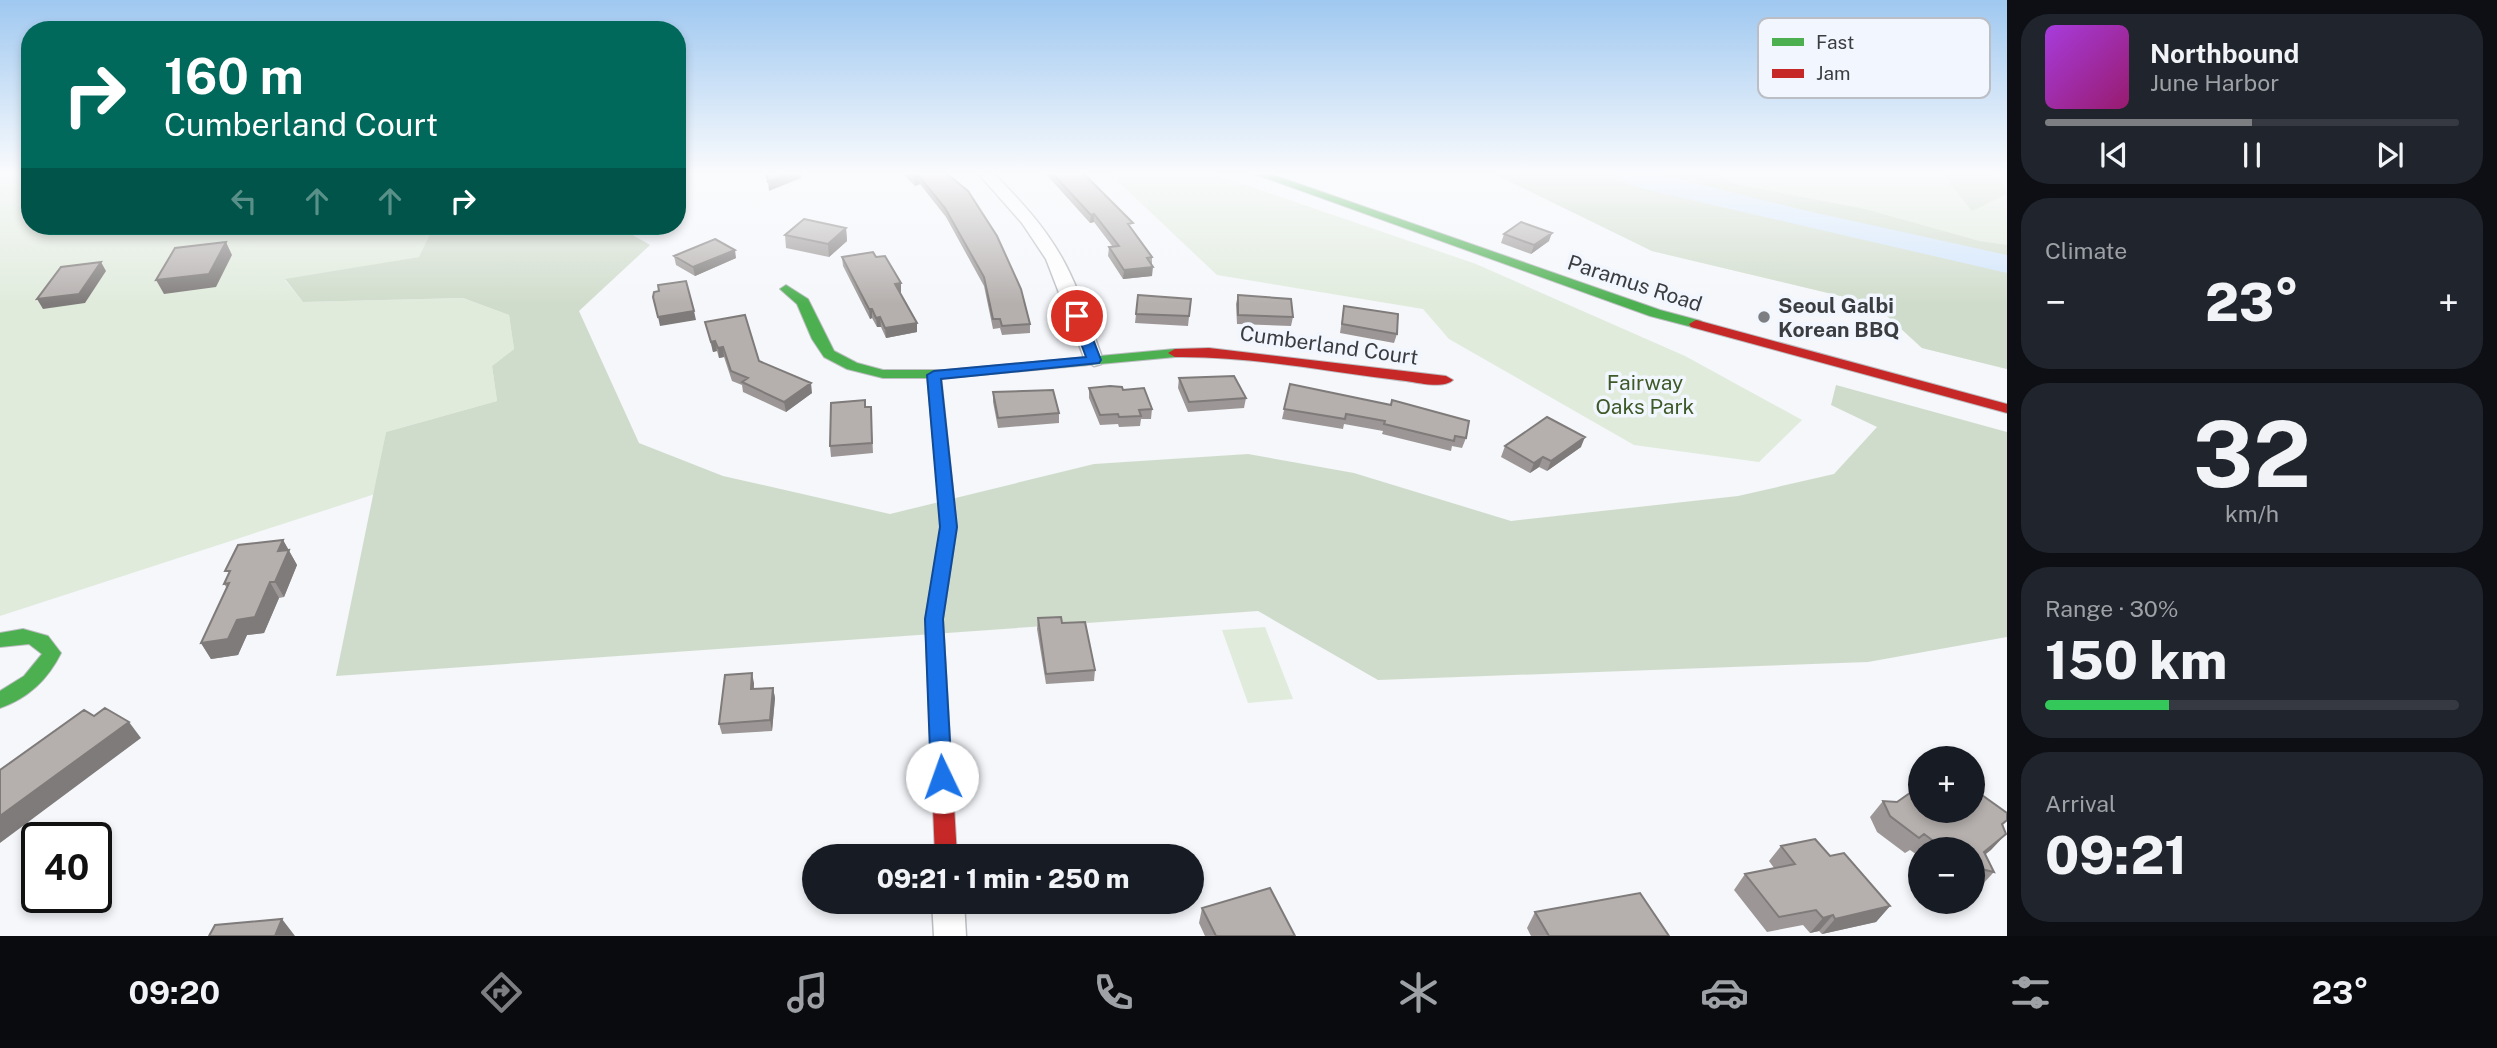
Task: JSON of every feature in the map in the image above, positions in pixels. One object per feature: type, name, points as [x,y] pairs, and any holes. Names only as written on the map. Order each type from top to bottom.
[{"type":"street","points":[[1025,217],[1061,272],[1094,360]]},
{"type":"street","name":"Paramus Road","points":[[1381,217],[1655,313],[2007,409]]},
{"type":"street","name":"Cumberland Court","points":[[786,289],[803,302],[819,342],[837,360],[873,372],[934,375],[1176,352],[1229,352],[1293,359],[1410,380],[1446,380]]},
{"type":"street","points":[[934,375],[949,527],[934,619],[945,844]]},
{"type":"street","points":[[0,640],[19,635],[37,636],[46,642],[52,653],[41,675],[24,688],[0,700]]},
{"type":"street","points":[[949,914],[950,936]]},
{"type":"green space","points":[[0,217],[21,217],[21,235],[430,235],[420,257],[285,280],[303,302],[463,298],[509,315],[514,349],[492,366],[497,401],[386,432],[375,494],[0,616]]},
{"type":"green space","name":"Fairway Oaks Park","points":[[1155,217],[1338,217],[1476,264],[1685,356],[1802,420],[1759,462],[1634,445],[1449,339],[1423,309],[1217,275]]},
{"type":"green space","points":[[1582,217],[2007,217],[2007,369],[1922,348],[1874,304],[1652,251]]},
{"type":"green space","points":[[1582,217],[1892,217],[1979,241],[2007,245],[2007,369],[1922,348],[1874,304],[1652,251]]},
{"type":"green space","points":[[430,235],[633,235],[650,245],[579,311],[639,443],[723,476],[890,514],[1094,464],[1248,454],[1354,473],[1511,521],[1738,496],[1834,474],[1877,427],[1831,405],[1836,385],[2007,432],[2007,637],[1868,662],[1378,680],[1258,611],[336,676],[386,432],[497,401],[492,366],[514,349],[509,315],[463,298],[303,302],[285,279],[419,257]]},
{"type":"green space","points":[[1265,627],[1293,699],[1248,703],[1222,630]]},
{"type":"building","points":[[950,217],[985,217],[997,236],[1021,289],[1030,324],[1002,326],[1000,319],[993,319],[984,277]]},
{"type":"building","points":[[1096,217],[1127,217],[1133,223],[1128,224],[1152,257],[1147,258],[1153,267],[1124,270],[1109,247],[1119,246]]},
{"type":"building","points":[[804,219],[846,228],[828,244],[785,235]]},
{"type":"building","points":[[1521,222],[1552,233],[1534,245],[1504,234]]},
{"type":"building","points":[[715,239],[735,250],[693,267],[674,256]]},
{"type":"building","points":[[226,242],[209,274],[156,280],[175,248]]},
{"type":"building","points":[[873,252],[876,257],[885,256],[901,283],[895,284],[917,323],[885,328],[880,317],[876,318],[872,309],[869,309],[842,257]]},
{"type":"building","points":[[101,262],[79,294],[37,299],[61,267]]},
{"type":"building","points":[[686,281],[694,311],[658,317],[653,297],[654,292],[659,291],[658,285]]},
{"type":"building","points":[[1138,295],[1191,299],[1189,316],[1136,314]]},
{"type":"building","points":[[1238,295],[1291,299],[1293,317],[1238,315]]},
{"type":"building","points":[[1344,306],[1398,314],[1397,334],[1342,324]]},
{"type":"building","points":[[745,315],[759,361],[811,383],[784,402],[742,382],[748,378],[731,371],[723,347],[718,348],[715,341],[711,342],[705,322]]},
{"type":"building","points":[[1234,376],[1246,398],[1189,402],[1179,378]]},
{"type":"building","points":[[1290,384],[1391,405],[1392,400],[1469,421],[1466,438],[1455,436],[1454,441],[1384,424],[1385,421],[1346,414],[1345,419],[1284,409]]},
{"type":"building","points":[[1122,387],[1123,390],[1144,388],[1152,409],[1139,410],[1141,416],[1100,415],[1089,388]]},
{"type":"building","points":[[1053,390],[1059,413],[998,418],[993,392]]},
{"type":"building","points":[[865,400],[865,407],[871,407],[872,443],[830,446],[831,403]]},
{"type":"building","points":[[1547,417],[1585,437],[1551,461],[1543,457],[1534,463],[1505,446]]},
{"type":"building","points":[[283,540],[278,551],[289,550],[275,582],[270,582],[255,617],[237,620],[228,639],[201,643],[229,583],[224,584],[230,571],[225,571],[238,545]]},
{"type":"building","points":[[1061,617],[1062,623],[1085,622],[1095,670],[1046,674],[1038,618]]},
{"type":"building","points":[[752,673],[751,689],[773,688],[770,720],[719,724],[725,675]]},
{"type":"building","points":[[105,708],[129,722],[0,816],[0,770],[84,710],[94,716]]},
{"type":"building","points":[[1908,794],[1908,823],[1985,823],[1985,797],[2007,813],[2007,820],[2002,824],[2006,834],[1985,851],[1985,837],[1928,837],[1924,834],[1918,837],[1890,816],[1883,801],[1897,802]]},
{"type":"building","points":[[1815,839],[1830,856],[1844,853],[1890,906],[1835,919],[1833,915],[1823,918],[1816,910],[1779,917],[1745,874],[1795,864],[1781,846]]},
{"type":"building","points":[[1985,854],[1994,872],[1985,870]]},
{"type":"building","points":[[1270,888],[1295,936],[1216,936],[1204,907]]},
{"type":"building","points":[[1640,893],[1669,936],[1549,936],[1535,912]]},
{"type":"building","points":[[282,919],[275,936],[209,936],[215,925]]},
{"type":"waterway","points":[[1793,217],[2007,264]]},
{"type":"traffic: fast","points":[[1381,217],[1655,313],[1696,324]]},
{"type":"traffic: fast","points":[[786,289],[803,302],[819,339],[829,354],[852,366],[883,374],[947,374],[1175,353]]},
{"type":"traffic: fast","points":[[0,640],[16,637],[36,638],[52,653],[31,681],[0,700]]},
{"type":"traffic: jam","points":[[1696,324],[2007,409]]},
{"type":"traffic: jam","points":[[1175,353],[1243,355],[1378,374],[1446,380]]},
{"type":"traffic: jam","points":[[934,375],[949,527],[934,619],[945,844]]},
{"type":"place","name":"Seoul Galbi Korean BBQ","points":[[1764,317]]},
{"type":"route","points":[[942,777],[934,619],[949,527],[934,375],[1094,360],[1077,316]]}]
